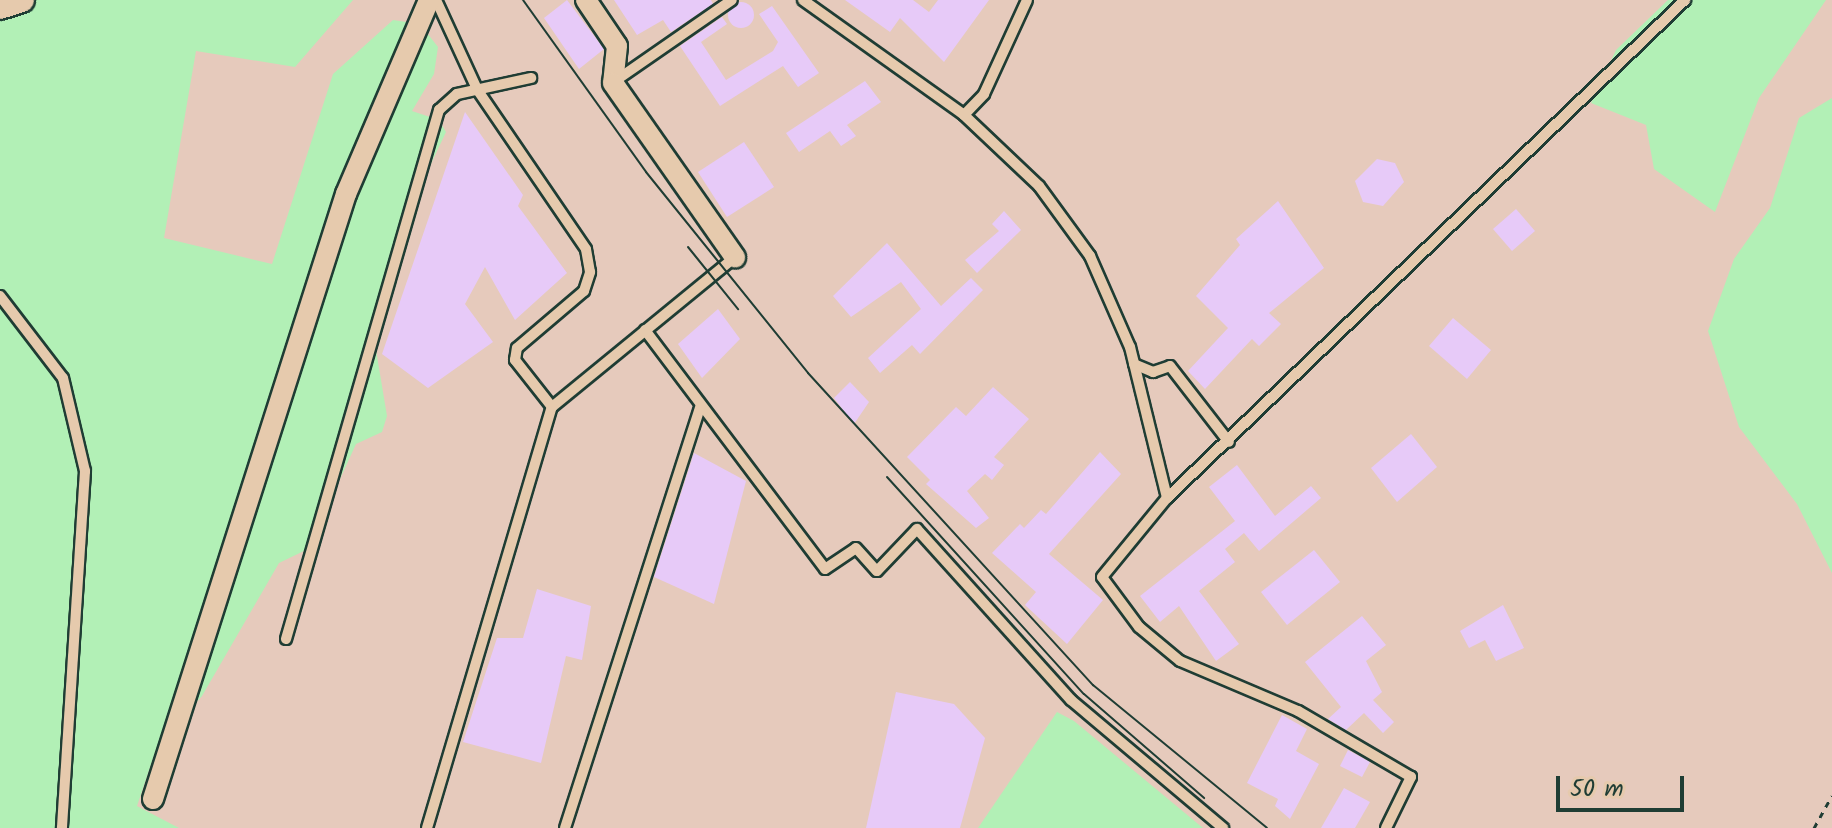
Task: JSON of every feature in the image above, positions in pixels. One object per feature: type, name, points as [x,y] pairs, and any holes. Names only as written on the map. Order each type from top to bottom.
[{"type":"street","points":[[0,7],[22,0]]},
{"type":"street","points":[[153,799],[346,194],[429,0]]},
{"type":"street","points":[[586,0],[617,46],[613,83],[735,257]]},
{"type":"lane","points":[[436,0],[477,89],[586,249],[590,272],[584,291],[517,348],[515,360],[552,407]]},
{"type":"lane","points":[[613,83],[732,0]]},
{"type":"lane","points":[[803,0],[964,115],[1039,186],[1090,256],[1134,364],[1167,498]]},
{"type":"lane","points":[[964,115],[984,94],[1027,0]]},
{"type":"lane","points":[[1386,828],[1411,777],[1358,741],[1180,661],[1139,627],[1102,577],[1167,498],[1229,442],[1685,0]]},
{"type":"lane","points":[[286,639],[439,110],[449,97],[531,78]]},
{"type":"lane","points":[[427,828],[552,407],[735,257]]},
{"type":"lane","points":[[0,296],[63,378],[85,471],[62,828]]},
{"type":"lane","points":[[645,330],[825,569],[856,548],[877,571],[917,529],[1071,700],[1223,828]]},
{"type":"lane","points":[[1134,364],[1153,372],[1170,366],[1229,442]]},
{"type":"lane","points":[[565,828],[700,407]]},
{"type":"path","points":[[1814,828],[1832,796]]},
{"type":"green space","points":[[0,0],[353,0],[295,67],[196,51],[164,238],[272,264],[333,74],[393,20],[420,24],[438,47],[434,74],[412,111],[439,120],[446,132],[420,187],[375,344],[387,416],[382,432],[356,444],[308,549],[279,563],[202,696],[158,744],[137,806],[179,828],[0,828]]},
{"type":"green space","points":[[1668,0],[1826,0],[1759,98],[1715,212],[1654,169],[1646,125],[1591,103],[1616,50]]},
{"type":"green space","points":[[1832,98],[1832,573],[1797,504],[1739,427],[1708,331],[1734,259],[1770,208],[1799,118]]},
{"type":"green space","points":[[1057,712],[1074,721],[1203,828],[978,828]]},
{"type":"building","points":[[567,0],[604,49],[579,69],[544,18]]},
{"type":"building","points":[[614,0],[711,0],[713,4],[671,32],[663,20],[637,35]]},
{"type":"building","points":[[845,0],[913,0],[929,12],[938,0],[989,0],[944,62],[900,18],[890,32]]},
{"type":"building","points":[[741,2],[750,6],[754,15],[750,24],[741,28],[732,24],[728,15],[732,6]]},
{"type":"building","points":[[772,6],[819,73],[798,87],[783,66],[720,106],[680,46],[722,17],[727,24],[701,42],[726,80],[773,51],[778,42],[759,14]]},
{"type":"building","points":[[865,81],[881,102],[847,125],[856,136],[841,146],[830,131],[799,152],[786,133]]},
{"type":"building","points":[[465,112],[523,195],[518,206],[567,273],[515,320],[485,267],[465,304],[493,342],[428,388],[382,354]]},
{"type":"building","points":[[744,142],[774,187],[727,217],[698,172]]},
{"type":"building","points":[[1377,159],[1395,163],[1404,182],[1383,206],[1363,202],[1355,181]]},
{"type":"building","points":[[1278,201],[1324,268],[1269,313],[1281,324],[1259,346],[1252,339],[1205,389],[1188,371],[1228,328],[1196,296],[1240,245],[1236,239]]},
{"type":"building","points":[[1516,209],[1535,231],[1512,251],[1493,229]]},
{"type":"building","points":[[1004,211],[1021,230],[977,273],[965,260],[999,231],[992,224]]},
{"type":"building","points":[[887,243],[941,306],[971,278],[983,290],[920,354],[912,345],[880,373],[868,358],[921,309],[901,282],[851,317],[833,296]]},
{"type":"building","points":[[718,309],[740,339],[702,378],[678,344]]},
{"type":"building","points":[[1453,318],[1491,350],[1467,379],[1429,346]]},
{"type":"building","points":[[850,382],[869,402],[854,424],[834,398]]},
{"type":"building","points":[[993,387],[1029,419],[994,457],[1004,465],[992,480],[985,474],[967,491],[989,518],[976,528],[926,484],[930,480],[907,457],[956,407],[966,416]]},
{"type":"building","points":[[1411,434],[1437,467],[1397,502],[1371,468]]},
{"type":"building","points":[[1100,452],[1121,474],[1049,554],[1103,600],[1067,644],[1025,605],[1036,592],[992,553],[1020,524],[1024,528],[1041,510],[1046,514]]},
{"type":"building","points":[[694,453],[746,481],[714,604],[654,577]]},
{"type":"building","points":[[1237,465],[1275,516],[1311,486],[1321,498],[1259,551],[1244,533],[1225,549],[1235,562],[1199,591],[1239,644],[1216,661],[1179,606],[1160,622],[1140,596],[1235,521],[1209,487]]},
{"type":"building","points":[[1314,550],[1340,582],[1287,625],[1261,592]]},
{"type":"building","points":[[537,589],[591,606],[582,660],[566,656],[541,763],[463,742],[497,638],[523,638]]},
{"type":"building","points":[[1503,605],[1524,648],[1496,661],[1485,640],[1469,648],[1460,631]]},
{"type":"building","points":[[1362,616],[1386,645],[1366,661],[1382,692],[1373,700],[1394,722],[1383,733],[1364,713],[1346,730],[1328,719],[1341,707],[1305,662]]},
{"type":"building","points":[[896,692],[954,704],[985,738],[960,828],[866,828]]},
{"type":"building","points":[[1282,715],[1307,729],[1296,751],[1319,764],[1290,819],[1275,806],[1278,799],[1247,783]]},
{"type":"building","points":[[1348,750],[1370,762],[1362,777],[1340,766]]},
{"type":"building","points":[[1344,788],[1370,802],[1355,828],[1321,828]]},
{"type":"tram line","points":[[523,0],[646,172],[808,373],[1093,685],[1267,828]]},
{"type":"tram line","points":[[688,247],[738,309]]},
{"type":"tram line","points":[[887,477],[1084,694],[1204,798]]}]
